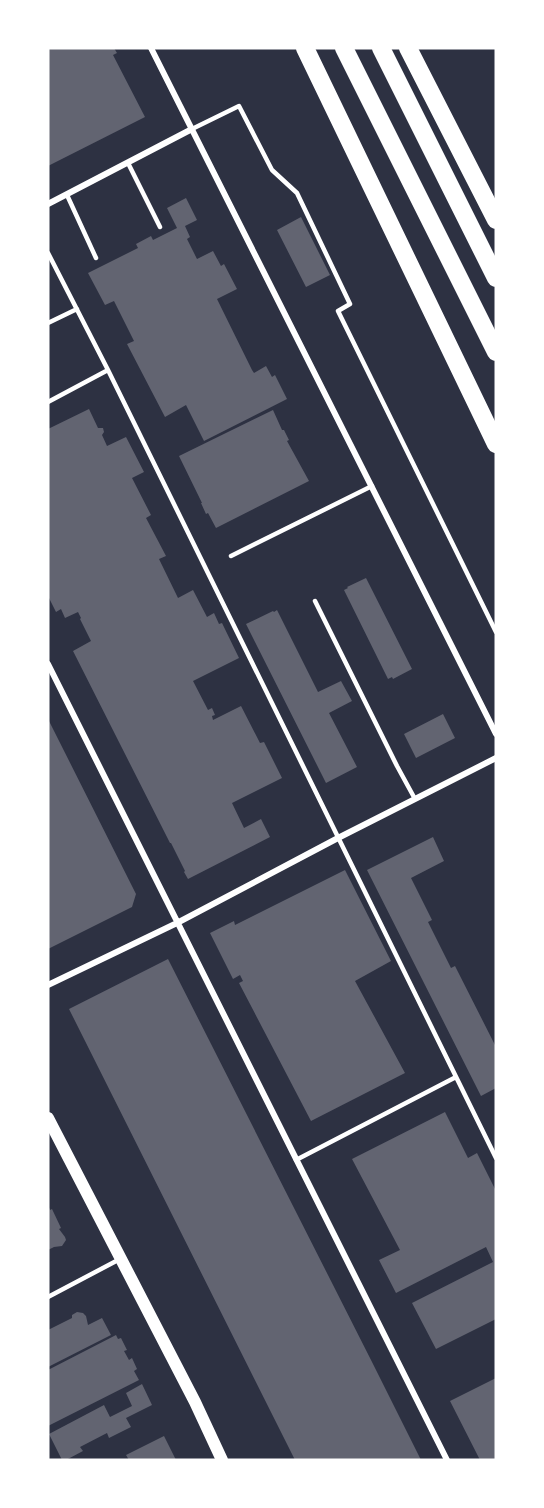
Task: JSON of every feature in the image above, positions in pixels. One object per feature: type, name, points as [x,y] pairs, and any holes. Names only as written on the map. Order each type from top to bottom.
[{"type":"highway","points":[[305,48],[496,444]]},
{"type":"highway","points":[[344,48],[496,352]]},
{"type":"highway","points":[[381,48],[496,278]]},
{"type":"highway","points":[[408,48],[496,220]]},
{"type":"main road","points":[[48,1118],[195,1402],[222,1460]]},
{"type":"street","points":[[151,48],[496,734]]},
{"type":"street","points":[[48,204],[192,129]]},
{"type":"street","points":[[48,664],[447,1460]]},
{"type":"street","points":[[48,986],[177,923],[496,758]]},
{"type":"lane","points":[[192,129],[239,106],[272,170],[297,192],[350,304],[338,310],[496,632]]},
{"type":"lane","points":[[128,163],[160,227]]},
{"type":"lane","points":[[67,195],[96,258]]},
{"type":"lane","points":[[48,253],[108,370],[496,1158]]},
{"type":"lane","points":[[48,323],[77,309]]},
{"type":"lane","points":[[48,402],[108,370]]},
{"type":"lane","points":[[231,556],[372,486]]},
{"type":"lane","points":[[315,601],[415,799]]},
{"type":"lane","points":[[296,1161],[456,1077]]},
{"type":"lane","points":[[48,1297],[121,1259]]},
{"type":"building","points":[[114,48],[117,53],[113,55],[145,117],[48,166],[48,49]]},
{"type":"building","points":[[186,198],[197,220],[185,226],[190,237],[187,239],[197,259],[213,251],[221,266],[224,264],[237,289],[217,299],[252,370],[254,373],[266,366],[272,377],[275,375],[287,399],[204,441],[186,405],[165,417],[127,344],[134,341],[114,301],[105,305],[88,273],[138,248],[136,244],[151,236],[153,240],[177,228],[167,208]]},
{"type":"building","points":[[301,217],[330,275],[306,287],[277,230]]},
{"type":"building","points":[[89,409],[98,428],[103,428],[102,435],[107,446],[126,437],[144,472],[132,478],[151,515],[146,518],[166,556],[159,559],[178,598],[193,590],[207,617],[214,613],[219,624],[222,623],[239,658],[193,681],[208,710],[212,708],[215,715],[212,716],[213,720],[241,706],[260,743],[264,742],[282,778],[232,803],[244,828],[261,819],[270,837],[188,879],[73,651],[91,641],[81,618],[78,612],[65,618],[61,609],[56,612],[48,596],[48,429]]},
{"type":"building","points":[[273,410],[309,481],[216,528],[208,513],[206,514],[179,456]]},
{"type":"building","points":[[366,578],[412,669],[393,679],[392,677],[388,679],[344,590]]},
{"type":"building","points":[[277,610],[318,692],[341,681],[352,701],[329,713],[357,767],[326,783],[246,624]]},
{"type":"building","points":[[443,714],[455,738],[416,758],[404,734]]},
{"type":"building","points":[[48,719],[136,894],[132,907],[48,949]]},
{"type":"building","points":[[433,837],[444,861],[411,878],[432,920],[428,922],[451,968],[455,966],[496,1047],[496,1088],[481,1096],[367,870]]},
{"type":"building","points":[[345,870],[391,961],[355,981],[405,1073],[311,1121],[239,983],[243,981],[240,975],[233,979],[210,933],[234,921],[235,925]]},
{"type":"building","points":[[168,959],[421,1460],[295,1460],[69,1009]]},
{"type":"building","points":[[445,1112],[468,1158],[477,1153],[496,1191],[496,1319],[436,1349],[412,1303],[493,1262],[486,1247],[396,1293],[379,1260],[400,1250],[352,1159]]},
{"type":"building","points":[[48,1205],[66,1240],[62,1246],[48,1250]]},
{"type":"building","points":[[77,1312],[86,1316],[88,1325],[102,1318],[111,1335],[48,1367],[48,1330],[72,1318],[72,1315]]},
{"type":"building","points":[[116,1335],[118,1339],[121,1338],[129,1360],[132,1358],[137,1369],[134,1371],[139,1380],[48,1426],[48,1370]]},
{"type":"building","points":[[496,1378],[496,1460],[480,1460],[450,1401]]},
{"type":"building","points":[[142,1384],[152,1405],[126,1418],[131,1427],[109,1438],[107,1433],[80,1447],[83,1451],[62,1460],[49,1434],[104,1405],[110,1417],[132,1406],[126,1393]]},
{"type":"building","points":[[164,1436],[176,1460],[129,1460],[126,1455]]}]
